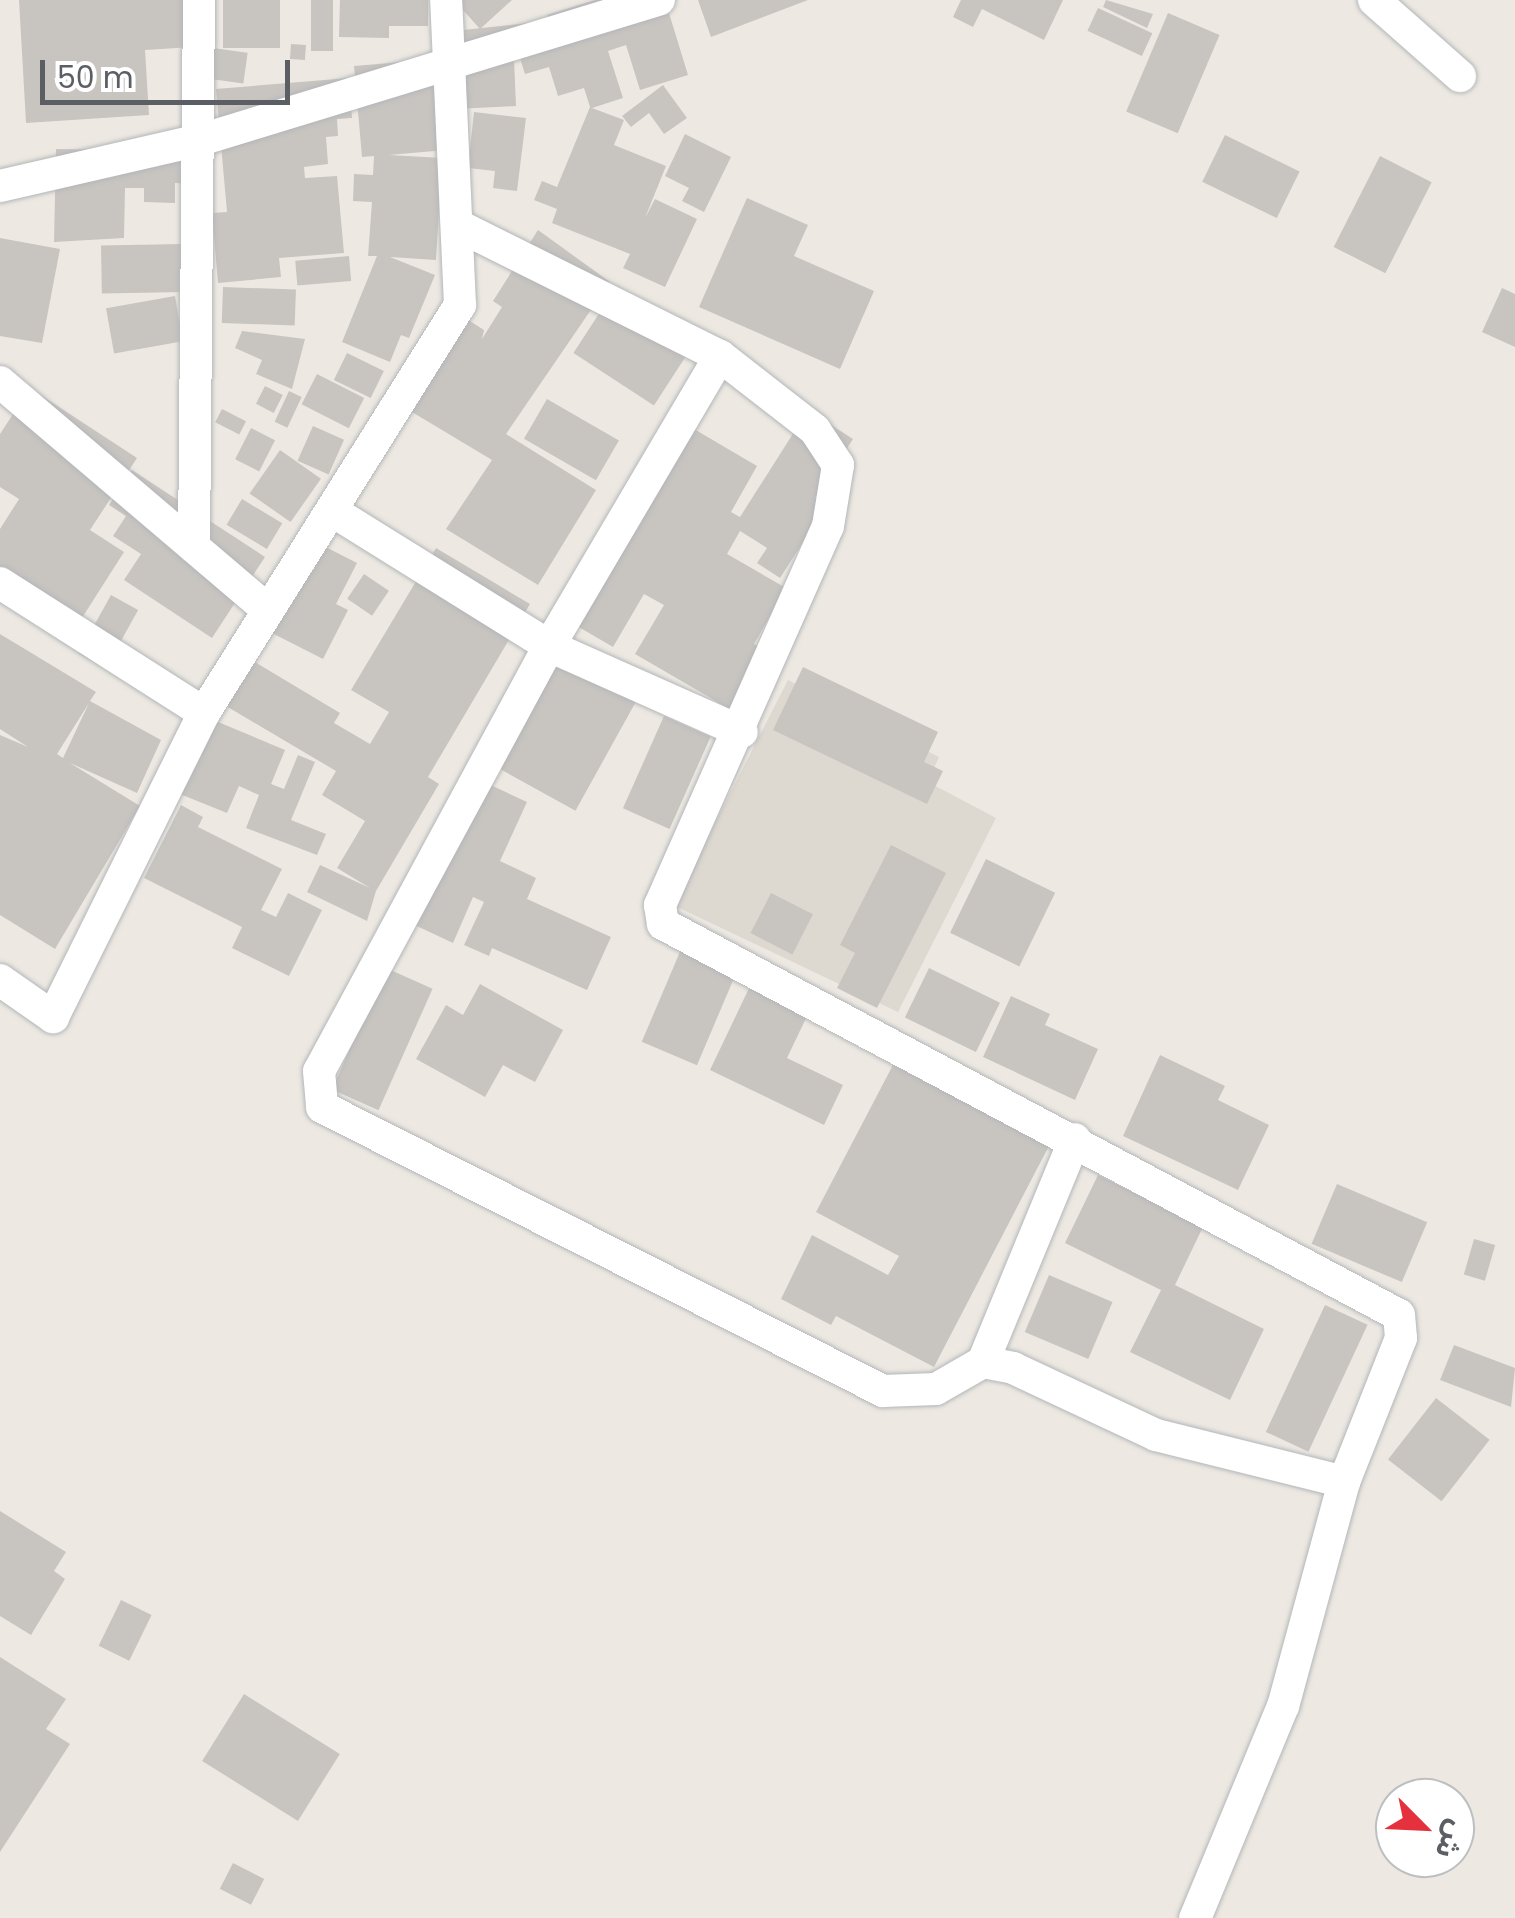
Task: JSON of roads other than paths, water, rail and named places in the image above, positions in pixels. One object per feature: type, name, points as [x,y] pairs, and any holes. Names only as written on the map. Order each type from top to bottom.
[{"type":"street","points":[[194,548],[199,0]]},
{"type":"street","points":[[0,980],[53,1017],[204,713],[267,609],[334,512],[460,305],[446,0]]},
{"type":"street","points":[[0,186],[200,140],[659,0]]},
{"type":"street","points":[[1374,0],[1460,76]]},
{"type":"street","points":[[456,225],[720,356],[814,430],[838,465],[828,526],[742,732],[660,905],[663,924],[1075,1139],[1400,1316],[1401,1338],[1344,1482],[1283,1706],[1195,1918]]},
{"type":"street","points":[[720,356],[550,646],[318,1072],[322,1106],[883,1391],[936,1389],[983,1362],[1075,1139]]},
{"type":"street","points":[[0,382],[267,609]]},
{"type":"street","points":[[334,512],[550,646],[742,732]]},
{"type":"street","points":[[0,584],[204,713]]},
{"type":"street","points":[[983,1362],[1012,1368],[1156,1435],[1344,1482]]}]
